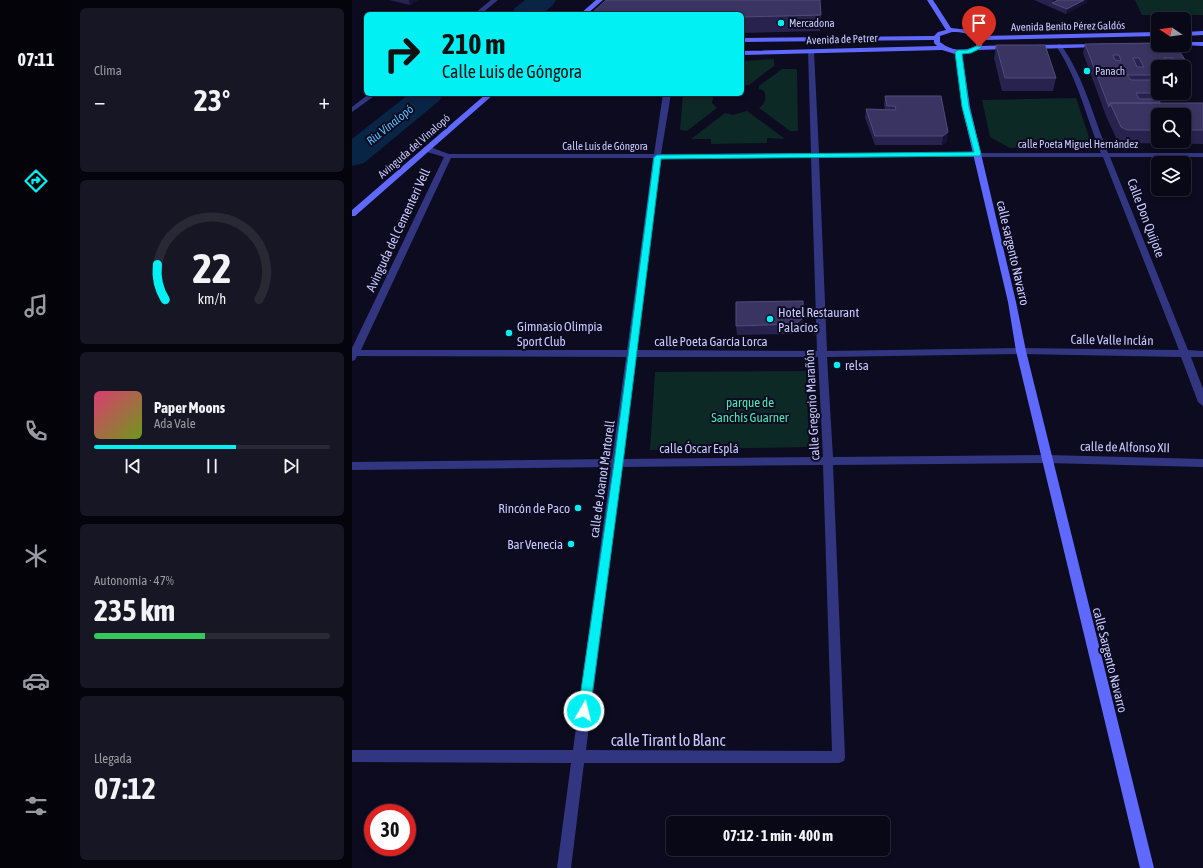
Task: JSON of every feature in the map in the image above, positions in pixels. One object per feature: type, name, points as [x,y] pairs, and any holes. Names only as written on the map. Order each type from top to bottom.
[{"type":"street","points":[[480,12],[495,0]]},
{"type":"street","points":[[585,12],[600,0]]},
{"type":"street","points":[[930,0],[949,30]]},
{"type":"street","points":[[942,48],[937,43],[936,38],[940,33],[949,30],[966,31],[978,38],[981,43],[977,48]]},
{"type":"street","points":[[1191,34],[1203,33]]},
{"type":"street","name":"Avenida Benito Pérez Galdós","points":[[978,38],[1151,34]]},
{"type":"street","name":"Avenida de Petrer","points":[[744,40],[936,38]]},
{"type":"street","points":[[1191,44],[1203,44]]},
{"type":"street","name":"Avenida Benito Pérez Galdós","points":[[1029,47],[1105,45]]},
{"type":"street","name":"Calle Don Quijote","points":[[1059,46],[1068,59],[1080,86],[1203,402]]},
{"type":"street","name":"Avenida Benito Pérez Galdós","points":[[958,52],[969,52],[977,48],[1014,47]]},
{"type":"street","name":"Avenida de Petrer","points":[[744,53],[942,48],[958,52]]},
{"type":"street","name":"calle Gregorio Marañón","points":[[811,51],[822,354],[840,757]]},
{"type":"street","name":"calle sargento Navarro","points":[[958,52],[966,107],[978,154],[1046,460]]},
{"type":"street","points":[[352,110],[370,96]]},
{"type":"street","name":"Avinguda del Vinalopó","points":[[352,214],[488,96]]},
{"type":"street","name":"calle de Joanot Martorell","points":[[564,868],[657,157],[667,96]]},
{"type":"street","name":"Calle Luis de Góngora","points":[[427,149],[448,156],[657,157],[978,154]]},
{"type":"street","name":"calle Poeta Miguel Hernández","points":[[978,154],[1203,155]]},
{"type":"street","name":"Avinguda del Cementeri Vell","points":[[353,355],[448,156]]},
{"type":"street","name":"Calle Valle Inclán","points":[[1021,351],[1203,354]]},
{"type":"street","name":"calle Poeta García Lorca","points":[[353,355],[822,354],[1021,351]]},
{"type":"street","name":"calle Óscar Esplá","points":[[352,466],[1046,460]]},
{"type":"street","name":"calle de Alfonso XII","points":[[1046,460],[1203,463]]},
{"type":"street","name":"calle Sargento Navarro","points":[[1046,460],[1147,868]]},
{"type":"street","name":"calle Tirant lo Blanc","points":[[352,756],[840,757]]},
{"type":"green space","points":[[1135,0],[1203,0],[1203,15],[1191,15],[1191,12],[1151,12],[1151,15],[1142,15]]},
{"type":"green space","points":[[774,59],[774,66],[749,85],[744,85],[744,61]]},
{"type":"green space","points":[[782,69],[797,69],[798,131],[790,131],[759,108],[764,103],[765,96],[764,91],[759,89],[759,86]]},
{"type":"green space","points":[[683,96],[714,96],[712,103],[717,108],[687,131],[680,130]]},
{"type":"green space","points":[[1076,98],[1091,143],[1010,148],[990,137],[982,100]]},
{"type":"green space","points":[[747,111],[785,139],[767,138],[767,143],[711,144],[711,139],[691,139],[725,113],[733,115]]},
{"type":"green space","name":"parque de Sanchís Guarner","points":[[806,371],[809,447],[650,450],[655,372]]},
{"type":"building","name":"Mercadona","points":[[606,0],[820,0],[821,15],[744,17],[744,12],[593,12]]},
{"type":"building","points":[[1058,0],[1084,0],[1067,9],[1052,3]]},
{"type":"building","points":[[1151,43],[1151,52],[1180,52],[1185,60],[1164,58],[1165,60],[1151,60],[1151,75],[1127,75],[1131,80],[1150,80],[1151,93],[1136,93],[1139,99],[1159,100],[1160,103],[1110,103],[1109,107],[1085,44]],"holes":[[[1113,55],[1119,55],[1121,61],[1115,60]],[[1133,58],[1139,58],[1144,67],[1137,67]]]},
{"type":"building","points":[[996,45],[1045,45],[1056,78],[1005,78]]},
{"type":"building","points":[[885,96],[941,96],[948,132],[943,136],[875,136],[866,109],[896,110],[895,106],[887,106]]},
{"type":"building","points":[[1110,103],[1203,103],[1203,130],[1191,130],[1191,108],[1151,108],[1151,130],[1127,130],[1121,127]]},
{"type":"building","points":[[803,301],[804,317],[796,324],[736,326],[736,302]]},
{"type":"waterway","name":"Riu Vinalopó","points":[[527,12],[542,0]]},
{"type":"waterway","name":"Riu Vinalopó","points":[[352,156],[426,96]]},
{"type":"place","name":"Mercadona","points":[[781,23]]},
{"type":"place","name":"Panach","points":[[1087,71]]},
{"type":"place","name":"Hotel Restaurant Palacios","points":[[770,319]]},
{"type":"place","name":"Gimnasio Olimpia Sport Club","points":[[509,333]]},
{"type":"place","name":"relsa","points":[[837,365]]},
{"type":"place","name":"Rincón de Paco","points":[[578,508]]},
{"type":"place","name":"Bar Venecia","points":[[571,544]]},
{"type":"route","points":[[584,711],[618,463],[657,157],[978,154],[966,107],[958,52],[969,52],[979,47]]}]
